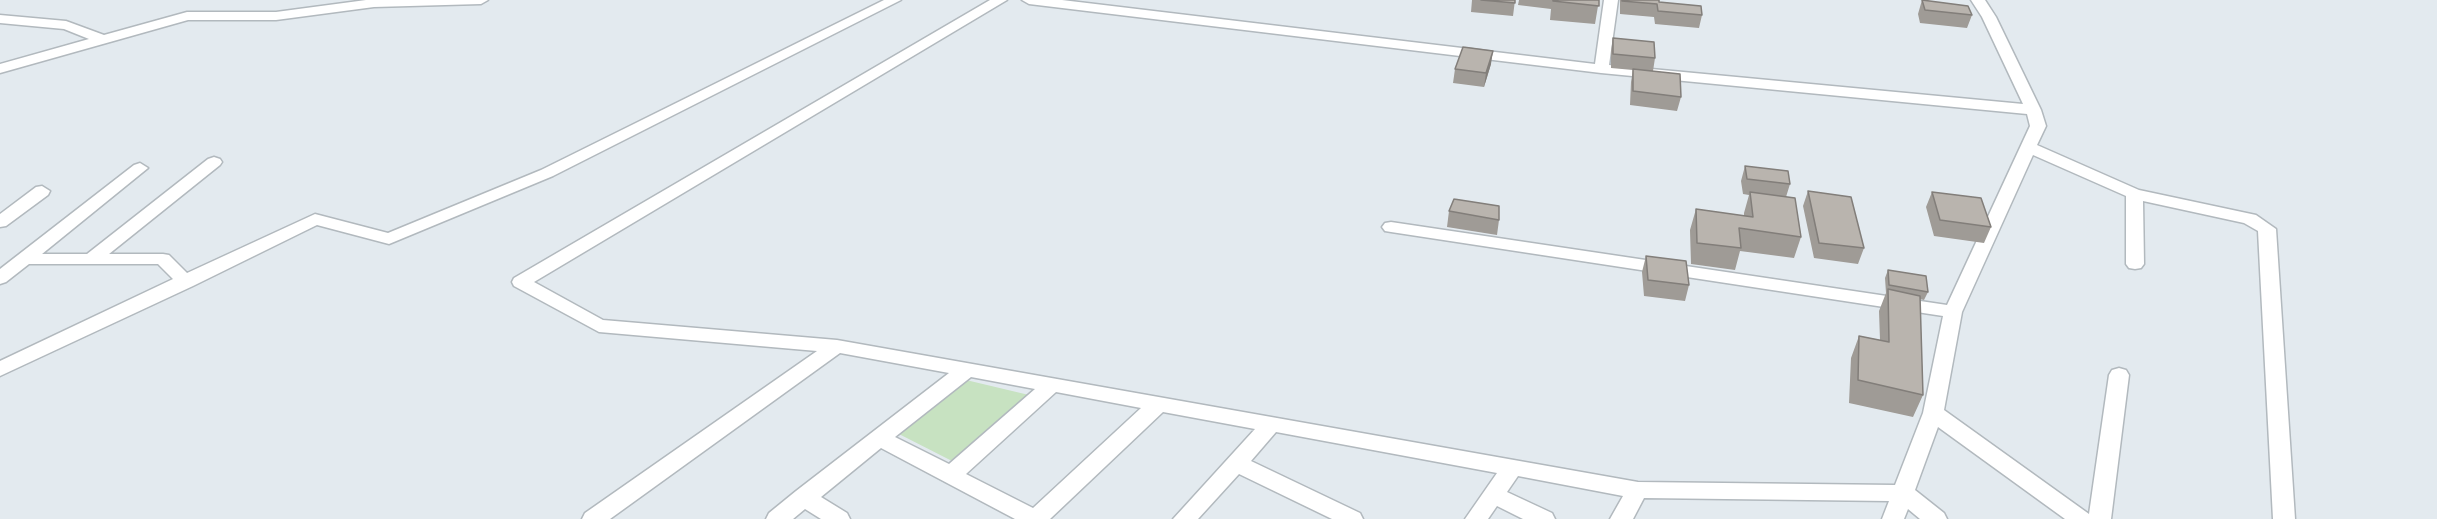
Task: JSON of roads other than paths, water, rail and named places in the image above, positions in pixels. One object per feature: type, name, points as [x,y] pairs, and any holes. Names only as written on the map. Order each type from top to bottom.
[{"type":"street","points":[[0,69],[187,16],[276,16],[388,1],[481,0]]},
{"type":"street","points":[[0,369],[315,219],[389,239],[547,173],[894,0]]},
{"type":"street","points":[[1000,0],[521,282],[599,326],[837,346],[1638,490],[1904,493],[1936,519]]},
{"type":"street","points":[[1029,0],[1601,69],[2033,110]]},
{"type":"street","points":[[1601,69],[1611,0]]},
{"type":"street","points":[[1893,519],[1933,413],[1953,312],[2030,148],[2038,126],[2033,110],[1989,17],[1978,0]]},
{"type":"street","points":[[0,19],[66,25],[101,39]]},
{"type":"street","points":[[2030,148],[2134,194],[2250,219],[2267,229],[2284,519]]},
{"type":"street","points":[[90,260],[214,162]]},
{"type":"street","points":[[0,278],[140,168]]},
{"type":"street","points":[[0,222],[42,191]]},
{"type":"street","points":[[2134,194],[2135,264]]},
{"type":"street","points":[[1391,227],[1953,312]]},
{"type":"street","points":[[24,259],[163,259],[186,282]]},
{"type":"street","points":[[593,519],[837,346]]},
{"type":"street","points":[[777,519],[966,370]]},
{"type":"street","points":[[2100,519],[2119,375]]},
{"type":"street","points":[[951,475],[1052,385]]},
{"type":"street","points":[[880,438],[1035,519],[1158,404]]},
{"type":"street","points":[[1933,413],[2081,519]]},
{"type":"street","points":[[1184,519],[1271,424]]},
{"type":"street","points":[[1236,463],[1352,519]]},
{"type":"street","points":[[1476,519],[1512,468]]},
{"type":"street","points":[[1621,519],[1638,490]]},
{"type":"street","points":[[1493,495],[1544,519]]},
{"type":"street","points":[[804,497],[840,519]]}]
